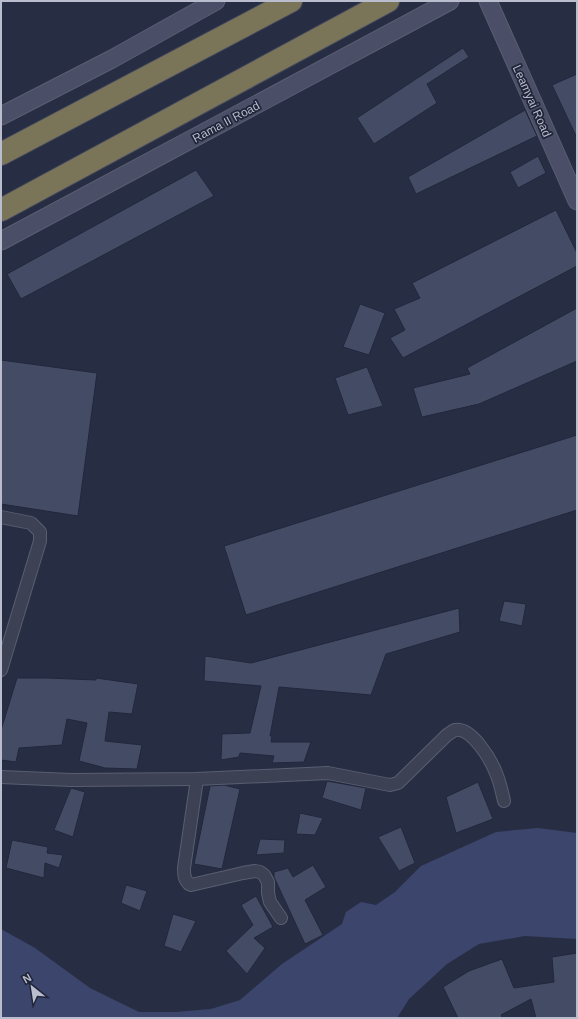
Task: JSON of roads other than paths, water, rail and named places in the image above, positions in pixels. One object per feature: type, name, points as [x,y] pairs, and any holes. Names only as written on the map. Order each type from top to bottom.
[{"type":"highway","points":[[1,154],[291,1]]},
{"type":"highway","points":[[1,210],[306,47],[388,1]]},
{"type":"main road","points":[[1,116],[112,59],[216,1]]},
{"type":"main road","name":"Rama II Road","points":[[1,241],[450,1]]},
{"type":"main road","name":"Leamyai Road","points":[[488,1],[577,201]]},
{"type":"street","points":[[1,517],[31,522],[40,532],[40,541],[1,670]]},
{"type":"street","points":[[1,777],[71,780],[197,779],[328,773],[390,785],[398,783],[447,735],[455,730],[465,731],[473,736],[484,751],[496,772],[504,801]]},
{"type":"street","points":[[197,779],[184,868],[186,882],[191,885],[242,873],[255,871],[260,872],[264,874],[268,882],[270,902],[280,918]]},
{"type":"water","points":[[538,828],[577,833],[577,939],[525,936],[479,944],[447,964],[409,999],[397,1018],[1,1018],[1,929],[35,948],[90,988],[139,1012],[176,1012],[211,1009],[240,1000],[282,964],[342,924],[346,912],[361,902],[376,905],[395,892],[421,866],[496,832]]}]
